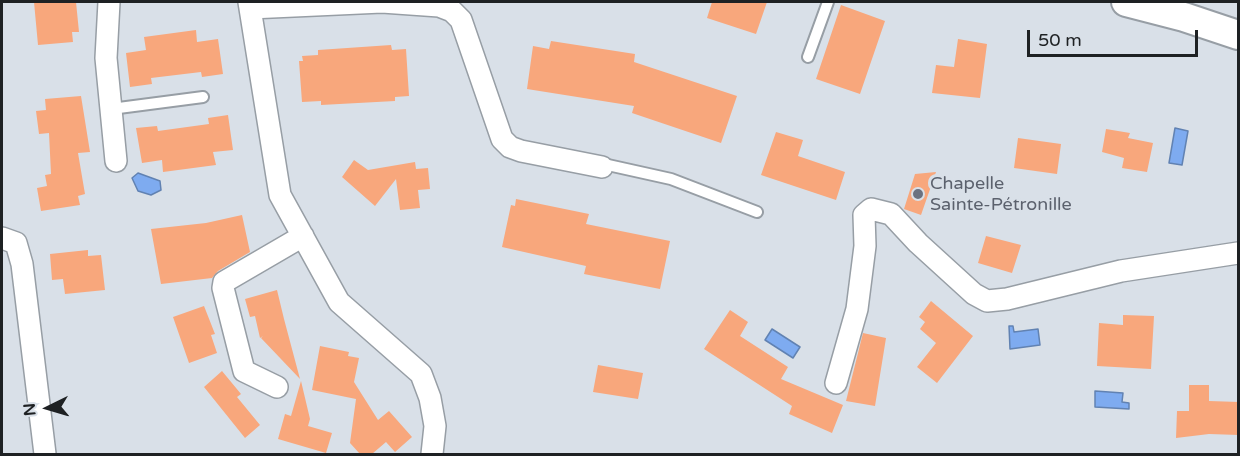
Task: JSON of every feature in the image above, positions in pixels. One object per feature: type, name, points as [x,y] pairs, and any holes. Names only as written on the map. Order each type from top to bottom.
[{"type":"main road","points":[[1126,2],[1184,17],[1239,35]]},
{"type":"street","points":[[109,2],[106,58],[116,161]]},
{"type":"street","points":[[432,454],[435,426],[430,398],[421,374],[339,302],[280,195],[250,5],[382,2],[440,6],[452,11],[461,20],[502,139],[510,147],[521,151],[602,167]]},
{"type":"street","points":[[836,383],[857,309],[865,246],[864,214],[871,209],[880,209],[891,214],[918,243],[974,294],[987,301],[1007,299],[1121,271],[1239,253]]},
{"type":"street","points":[[277,387],[244,371],[223,288],[224,282],[303,236]]},
{"type":"street","points":[[2,238],[16,243],[22,264],[45,454]]},
{"type":"lane","points":[[808,57],[828,2]]},
{"type":"lane","points":[[111,109],[203,97]]},
{"type":"lane","points":[[602,167],[608,165],[671,179],[757,212]]},
{"type":"water","points":[[1175,128],[1188,131],[1182,165],[1169,163]]},
{"type":"water","points":[[138,173],[160,181],[161,190],[151,195],[138,191],[132,178]]},
{"type":"water","points":[[1009,326],[1013,326],[1014,332],[1038,329],[1040,345],[1010,349]]},
{"type":"water","points":[[772,329],[800,347],[793,358],[765,340]]},
{"type":"water","points":[[1095,391],[1123,393],[1122,402],[1129,403],[1129,409],[1095,407]]},
{"type":"building","points":[[34,2],[76,2],[79,32],[72,32],[73,42],[38,45]]},
{"type":"building","points":[[712,2],[767,2],[756,34],[707,18]]},
{"type":"building","points":[[841,5],[885,21],[860,94],[816,79]]},
{"type":"building","points":[[196,30],[197,42],[218,39],[223,74],[202,77],[201,72],[151,78],[152,84],[130,87],[126,53],[146,50],[144,37]]},
{"type":"building","points":[[958,39],[987,44],[980,98],[932,93],[936,65],[954,67]]},
{"type":"building","points":[[551,41],[635,54],[634,62],[737,96],[721,143],[632,113],[634,106],[527,89],[533,46],[549,49]]},
{"type":"building","points":[[391,45],[392,50],[406,49],[409,96],[395,97],[395,101],[321,105],[321,101],[302,102],[299,61],[303,61],[302,56],[318,55],[318,50]]},
{"type":"building","points":[[81,96],[90,152],[78,153],[85,194],[78,196],[80,205],[41,211],[37,188],[47,186],[45,175],[51,174],[49,133],[39,134],[36,111],[46,110],[45,99]]},
{"type":"building","points":[[228,115],[233,150],[213,152],[216,165],[163,172],[162,160],[142,163],[136,128],[157,126],[158,131],[209,124],[208,118]]},
{"type":"building","points":[[1106,129],[1130,133],[1128,138],[1153,143],[1147,172],[1122,168],[1124,158],[1102,152]]},
{"type":"building","points":[[776,132],[803,140],[798,156],[845,172],[836,200],[761,175]]},
{"type":"building","points":[[1018,138],[1061,144],[1057,174],[1014,168]]},
{"type":"building","points":[[354,160],[368,170],[415,162],[416,169],[428,168],[430,189],[418,190],[420,208],[400,210],[396,179],[375,206],[342,177]]},
{"type":"building","name":"Chapelle Sainte-Pétronille","points":[[936,172],[921,215],[904,209],[915,174]]},
{"type":"building","points":[[516,199],[589,214],[586,224],[670,241],[660,289],[584,274],[586,266],[502,247],[511,205],[515,206]]},
{"type":"building","points":[[242,215],[250,252],[218,271],[212,278],[161,284],[151,229],[206,223]]},
{"type":"building","points":[[986,236],[1021,245],[1012,273],[978,263]]},
{"type":"building","points":[[88,250],[88,256],[101,255],[105,290],[65,294],[63,279],[52,280],[50,254]]},
{"type":"building","points":[[277,290],[300,379],[261,338],[263,336],[260,338],[255,316],[250,317],[245,299]]},
{"type":"building","points":[[931,301],[973,336],[937,383],[917,367],[936,343],[920,329],[925,322],[919,317]]},
{"type":"building","points":[[204,306],[215,334],[211,335],[217,353],[189,363],[173,317]]},
{"type":"building","points":[[730,310],[748,322],[740,336],[788,367],[781,379],[843,405],[832,433],[789,414],[792,406],[704,349]]},
{"type":"building","points":[[1123,315],[1154,316],[1151,369],[1097,366],[1099,323],[1123,325]]},
{"type":"building","points":[[863,333],[886,338],[875,406],[846,401]]},
{"type":"building","points":[[320,346],[349,352],[348,356],[359,358],[354,382],[378,420],[389,411],[412,437],[395,452],[386,442],[372,454],[360,454],[350,443],[356,399],[312,390]]},
{"type":"building","points":[[598,365],[643,373],[638,399],[593,392]]},
{"type":"building","points":[[222,371],[241,394],[237,397],[260,425],[245,438],[204,387]]},
{"type":"building","points":[[301,381],[310,419],[308,426],[332,433],[326,453],[278,439],[285,414],[291,416]]},
{"type":"building","points":[[1189,385],[1209,385],[1209,401],[1239,402],[1239,435],[1209,434],[1176,438],[1177,411],[1189,411]]},
{"type":"place","name":"Chapelle Sainte-Pétronille","points":[[918,194]]}]
